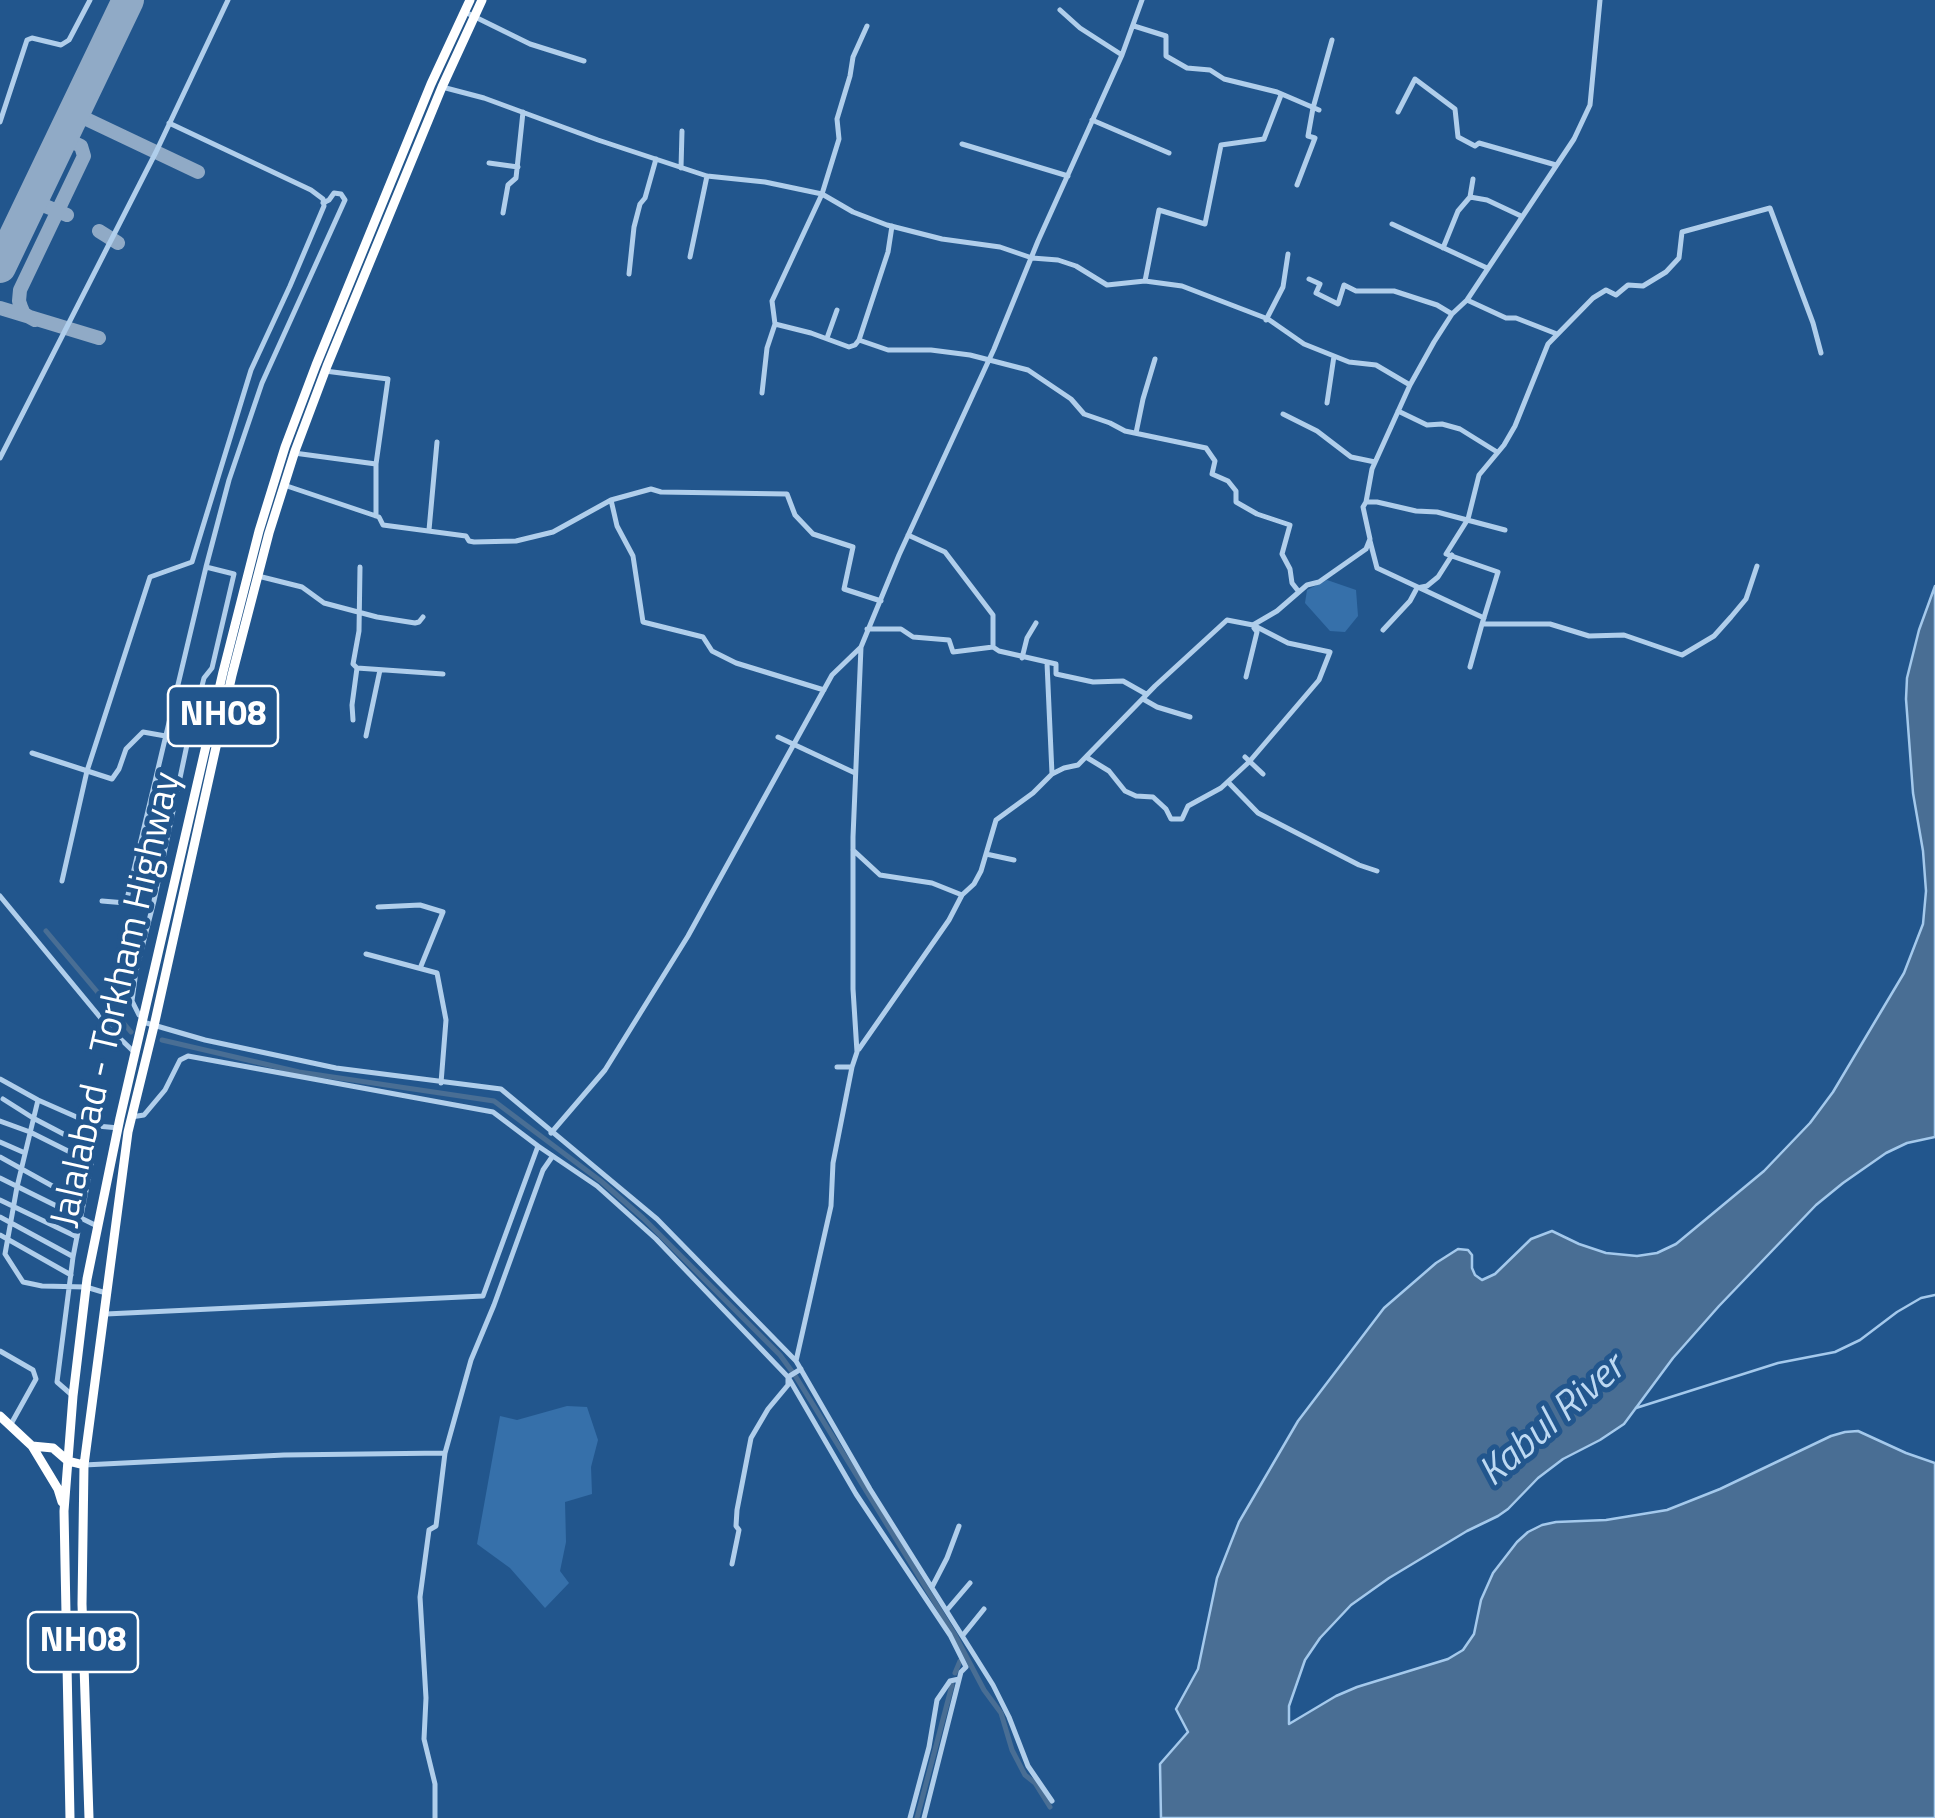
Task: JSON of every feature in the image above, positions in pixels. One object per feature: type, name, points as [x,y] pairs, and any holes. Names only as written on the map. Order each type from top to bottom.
[{"type":"highway","name":"Jalalabad - Torkham Highway","points":[[470,0],[470,15]]},
{"type":"highway","name":"Jalalabad - Torkham Highway","points":[[70,1818],[64,1511],[73,1396],[97,1226],[143,1019],[223,672],[285,447],[316,365],[436,86],[470,15],[482,0]]},
{"type":"highway","name":"Jalalabad - Torkham Highway","points":[[88,1818],[82,1604],[84,1465],[123,1121],[154,1026],[232,675],[284,484],[436,86]]},
{"type":"highway","points":[[0,1416],[32,1446],[58,1490],[64,1511]]},
{"type":"highway","points":[[32,1446],[53,1448],[68,1461],[84,1465]]},
{"type":"street","points":[[0,122],[27,40],[61,45],[69,40],[90,0]]},
{"type":"street","points":[[0,458],[228,0]]},
{"type":"street","points":[[857,1052],[853,850],[861,648],[1122,54],[1142,0]]},
{"type":"street","points":[[1600,0],[1590,105],[1574,138],[1467,300],[1452,314],[1434,342],[1375,462],[1362,507],[1376,568],[1483,621],[1550,624],[1589,636],[1624,635],[1682,655],[1714,636],[1731,617],[1746,599],[1757,566]]},
{"type":"street","points":[[1060,10],[1080,28],[1122,54]]},
{"type":"street","points":[[470,15],[530,44],[584,61]]},
{"type":"street","points":[[762,392],[767,348],[775,324],[772,302],[822,194],[840,139],[837,120],[853,57],[867,26]]},
{"type":"street","points":[[1134,26],[1166,36],[1166,56],[1187,68],[1210,70],[1224,79],[1276,92],[1316,109]]},
{"type":"street","points":[[1297,185],[1314,138],[1308,136],[1332,40]]},
{"type":"street","points":[[1398,112],[1415,79],[1454,110],[1458,137],[1474,146],[1480,143],[1556,165]]},
{"type":"street","points":[[436,86],[484,98],[707,176],[766,182],[822,194],[853,212],[892,226],[942,239],[1000,247],[1032,258],[1058,260],[1107,285],[1145,280],[1182,286],[1266,320],[1304,344],[1349,362],[1376,365],[1410,385]]},
{"type":"street","points":[[1145,280],[1158,210],[1204,224],[1221,144],[1264,138],[1281,95]]},
{"type":"street","points":[[503,213],[508,186],[516,178],[523,112]]},
{"type":"street","points":[[1092,120],[1169,154]]},
{"type":"street","points":[[62,881],[87,771],[150,576],[192,562],[250,370],[323,203],[311,190],[170,123]]},
{"type":"street","points":[[681,168],[682,131]]},
{"type":"street","points":[[962,144],[1068,176]]},
{"type":"street","points":[[629,274],[634,227],[656,159]]},
{"type":"street","points":[[489,163],[518,166]]},
{"type":"street","points":[[690,257],[707,176]]},
{"type":"street","points":[[1443,248],[1458,211],[1470,196],[1473,179]]},
{"type":"street","points":[[102,900],[126,903],[229,480],[262,383],[344,200],[342,194],[334,193],[323,203]]},
{"type":"street","points":[[1470,196],[1521,216]]},
{"type":"street","points":[[1470,667],[1498,572],[1446,554],[1468,518],[1479,475],[1515,426],[1548,344],[1593,298],[1606,290],[1616,295],[1628,286],[1642,286],[1666,272],[1679,258],[1682,232],[1770,208],[1821,353]]},
{"type":"street","points":[[1392,224],[1487,268]]},
{"type":"street","points":[[775,324],[849,347],[855,345],[888,252],[892,226]]},
{"type":"street","points":[[1266,320],[1283,288],[1288,254]]},
{"type":"street","points":[[1309,279],[1320,284],[1316,293],[1338,304],[1344,285],[1356,290],[1394,291],[1452,314]]},
{"type":"street","points":[[1467,300],[1558,335]]},
{"type":"street","points":[[827,338],[837,310]]},
{"type":"street","points":[[859,340],[888,350],[930,350],[1028,370],[1071,399],[1084,414],[1136,434],[1206,448],[1215,461],[1212,474],[1228,481],[1236,492],[1236,502],[1257,514],[1290,524],[1282,554],[1292,584],[1299,592]]},
{"type":"street","points":[[1328,404],[1334,356]]},
{"type":"street","points":[[1136,434],[1154,358]]},
{"type":"street","points":[[325,371],[388,379],[376,464],[376,516]]},
{"type":"street","points":[[1398,412],[1426,425],[1460,429],[1497,452]]},
{"type":"street","points":[[1283,414],[1317,431],[1352,457],[1375,462]]},
{"type":"street","points":[[429,530],[437,442]]},
{"type":"street","points":[[294,454],[376,464]]},
{"type":"street","points":[[284,484],[379,517],[383,525],[466,536],[474,542],[516,541],[552,532],[611,500],[651,489],[787,494],[795,515],[813,534],[853,547],[844,589],[881,601]]},
{"type":"street","points":[[611,500],[616,526],[633,556],[644,622],[703,637],[712,652],[736,664],[824,690]]},
{"type":"street","points":[[1366,502],[1468,518],[1505,530]]},
{"type":"street","points":[[908,535],[945,552],[992,614],[993,647]]},
{"type":"street","points":[[1252,625],[1277,611],[1307,585],[1319,582],[1357,556],[1366,549],[1370,538]]},
{"type":"street","points":[[1383,630],[1417,588],[1438,577],[1452,555]]},
{"type":"street","points":[[206,566],[234,574],[212,668],[204,678],[188,740],[136,971],[132,1001],[138,1015],[154,1026],[205,1040],[336,1068],[501,1090],[656,1220],[801,1368],[870,1488],[993,1685],[1028,1766],[1052,1801]]},
{"type":"street","points":[[360,567],[353,664],[357,668],[444,674]]},
{"type":"street","points":[[258,576],[302,588],[324,603],[359,612],[415,623],[423,617]]},
{"type":"street","points":[[796,1361],[831,1206],[833,1163],[857,1052],[949,920],[962,895],[974,884],[996,820],[1052,774],[1078,765],[1145,697],[1227,620],[1252,625],[1288,643],[1330,652],[1319,680],[1228,782],[1188,806],[1182,819],[1171,819],[1153,796],[1136,796],[1126,791],[1109,771],[1086,757]]},
{"type":"street","points":[[1022,658],[1036,622]]},
{"type":"street","points":[[1246,676],[1257,632],[1252,625]]},
{"type":"street","points":[[867,628],[901,629],[914,637],[949,640],[952,652],[993,647],[1022,658],[1056,664],[1056,674],[1093,682],[1122,680],[1157,708],[1190,717]]},
{"type":"street","points":[[551,1133],[605,1070],[688,936],[832,675],[861,648]]},
{"type":"street","points":[[1046,663],[1052,774]]},
{"type":"street","points":[[353,720],[357,668]]},
{"type":"street","points":[[366,736],[380,670]]},
{"type":"street","points":[[32,753],[112,779],[126,749],[143,732],[188,740]]},
{"type":"street","points":[[778,737],[855,774]]},
{"type":"street","points":[[1247,759],[1264,774]]},
{"type":"street","points":[[1228,782],[1258,812],[1378,871]]},
{"type":"street","points":[[853,850],[880,875],[932,883],[962,895]]},
{"type":"street","points":[[986,854],[1014,860]]},
{"type":"street","points":[[0,896],[109,1028],[136,1053]]},
{"type":"street","points":[[378,907],[420,905],[444,912],[420,966]]},
{"type":"street","points":[[366,954],[437,973],[446,1020],[441,1083]]},
{"type":"street","points":[[0,1079],[96,1126],[144,1115],[165,1090],[180,1060],[188,1056],[494,1112],[552,1158],[597,1186],[656,1239],[788,1377],[856,1494],[950,1635],[966,1667],[959,1679],[924,1818]]},
{"type":"street","points":[[838,1067],[852,1067]]},
{"type":"street","points":[[3,1099],[94,1150]]},
{"type":"street","points":[[38,1100],[3,1253],[23,1282],[86,1286],[106,1293]]},
{"type":"street","points":[[0,1121],[90,1162]]},
{"type":"street","points":[[73,1396],[57,1382],[73,1257],[96,1126]]},
{"type":"street","points":[[0,1142],[26,1153]]},
{"type":"street","points":[[103,1315],[483,1296],[538,1146]]},
{"type":"street","points":[[0,1157],[84,1203]]},
{"type":"street","points":[[435,1818],[435,1784],[424,1739],[426,1698],[420,1597],[429,1530],[436,1526],[445,1453],[472,1360],[544,1170],[552,1158]]},
{"type":"street","points":[[0,1178],[97,1226]]},
{"type":"street","points":[[0,1200],[77,1238]]},
{"type":"street","points":[[0,1217],[73,1257]]},
{"type":"street","points":[[0,1236],[71,1275]]},
{"type":"street","points":[[0,1352],[33,1370],[36,1379],[10,1424]]},
{"type":"street","points":[[788,1377],[801,1368]]},
{"type":"street","points":[[732,1564],[740,1530],[736,1526],[737,1510],[750,1438],[788,1385],[788,1377]]},
{"type":"street","points":[[84,1465],[284,1455],[445,1453]]},
{"type":"street","points":[[932,1587],[959,1526]]},
{"type":"street","points":[[947,1610],[970,1583]]},
{"type":"street","points":[[962,1635],[984,1609]]},
{"type":"street","points":[[910,1818],[930,1747],[938,1700],[950,1681],[959,1679]]},
{"type":"shaded area","points":[[1327,580],[1356,590],[1358,616],[1345,632],[1330,631],[1305,603],[1307,590]]},
{"type":"shaded area","points":[[567,1406],[587,1407],[598,1440],[591,1467],[592,1494],[565,1502],[566,1542],[560,1571],[569,1583],[545,1608],[510,1568],[477,1544],[500,1416],[517,1420]]},
{"type":"water","name":"Kabul River","points":[[1935,586],[1935,1137],[1886,1153],[1816,1205],[1673,1358],[1624,1424],[1563,1459],[1498,1516],[1389,1578],[1351,1605],[1305,1660],[1289,1706],[1289,1724],[1357,1687],[1448,1659],[1463,1650],[1474,1634],[1481,1600],[1493,1573],[1528,1532],[1556,1522],[1606,1520],[1667,1510],[1831,1436],[1858,1431],[1935,1463],[1935,1818],[1161,1818],[1160,1764],[1188,1732],[1176,1709],[1198,1669],[1217,1578],[1239,1522],[1298,1421],[1384,1308],[1458,1249],[1468,1250],[1472,1255],[1472,1268],[1482,1280],[1495,1274],[1531,1239],[1552,1231],[1606,1253],[1637,1256],[1657,1253],[1676,1244],[1764,1171],[1810,1123],[1833,1092],[1904,973],[1923,924],[1923,851],[1913,793],[1906,699],[1919,630]]},
{"type":"waterway","points":[[46,931],[131,1032]]},
{"type":"waterway","points":[[162,1040],[299,1072],[494,1101],[602,1182],[780,1355],[796,1377],[955,1635],[1001,1713],[1012,1750],[1025,1775],[1050,1807]]},
{"type":"waterway","name":"Kabul River","points":[[1636,1408],[1778,1363],[1835,1352],[1860,1340],[1921,1298],[1935,1295]]},
{"type":"waterway","points":[[955,1673],[960,1661]]},
{"type":"waterway","points":[[917,1818],[952,1685]]},
{"type":"taxiway","points":[[79,101],[82,117],[198,172]]},
{"type":"taxiway","points":[[35,320],[24,314],[20,290],[84,156],[81,146],[62,137]]},
{"type":"taxiway","points":[[35,194],[38,203],[67,215]]},
{"type":"taxiway","points":[[99,231],[118,243]]},
{"type":"taxiway","points":[[0,308],[99,338]]},
{"type":"runway","points":[[0,267],[128,0]]}]
